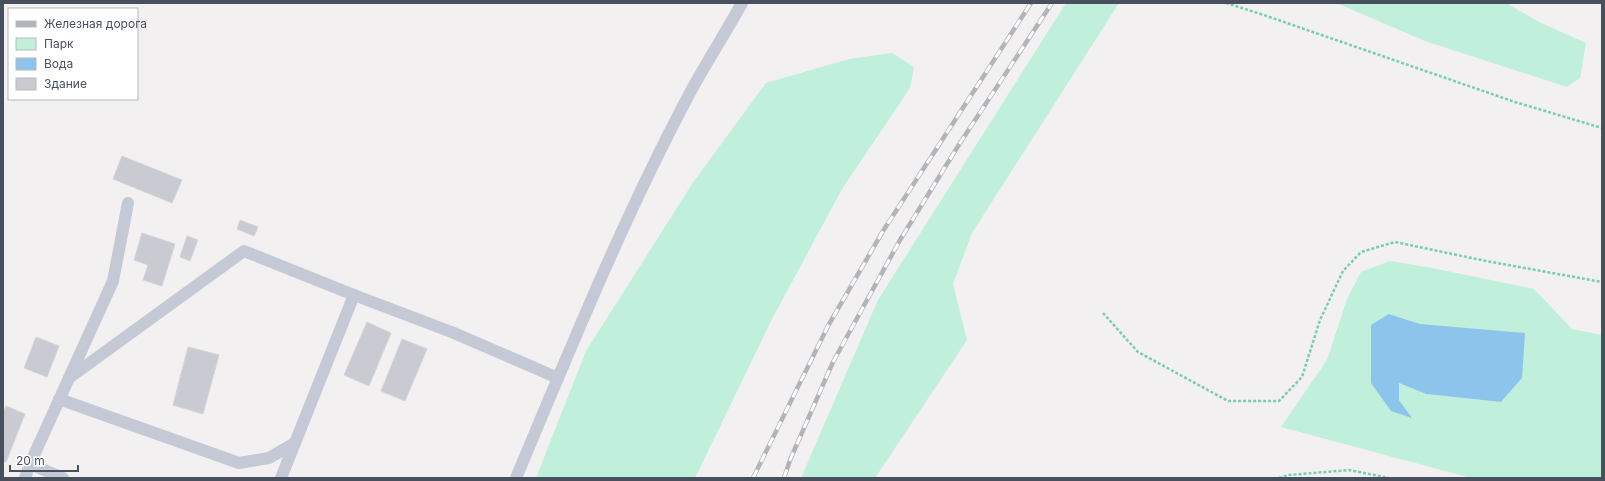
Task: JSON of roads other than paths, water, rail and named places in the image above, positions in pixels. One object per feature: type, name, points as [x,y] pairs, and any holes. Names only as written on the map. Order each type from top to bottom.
[{"type":"lane","points":[[516,478],[583,319],[646,183],[692,90],[742,3]]},
{"type":"lane","points":[[25,478],[113,281],[128,202]]},
{"type":"lane","points":[[69,378],[244,251],[454,333],[558,378]]},
{"type":"lane","points":[[281,478],[354,295]]},
{"type":"lane","points":[[60,398],[239,463],[269,458],[295,443]]},
{"type":"lane","points":[[30,464],[63,478]]},
{"type":"water","points":[[1389,314],[1420,324],[1525,333],[1522,378],[1501,402],[1426,394],[1399,383],[1399,400],[1412,418],[1391,411],[1371,383],[1371,325]]},
{"type":"railway","points":[[753,478],[828,326],[883,231],[1031,3]]},
{"type":"railway","points":[[784,478],[790,460],[833,362],[900,240],[960,143],[1052,3]]}]
